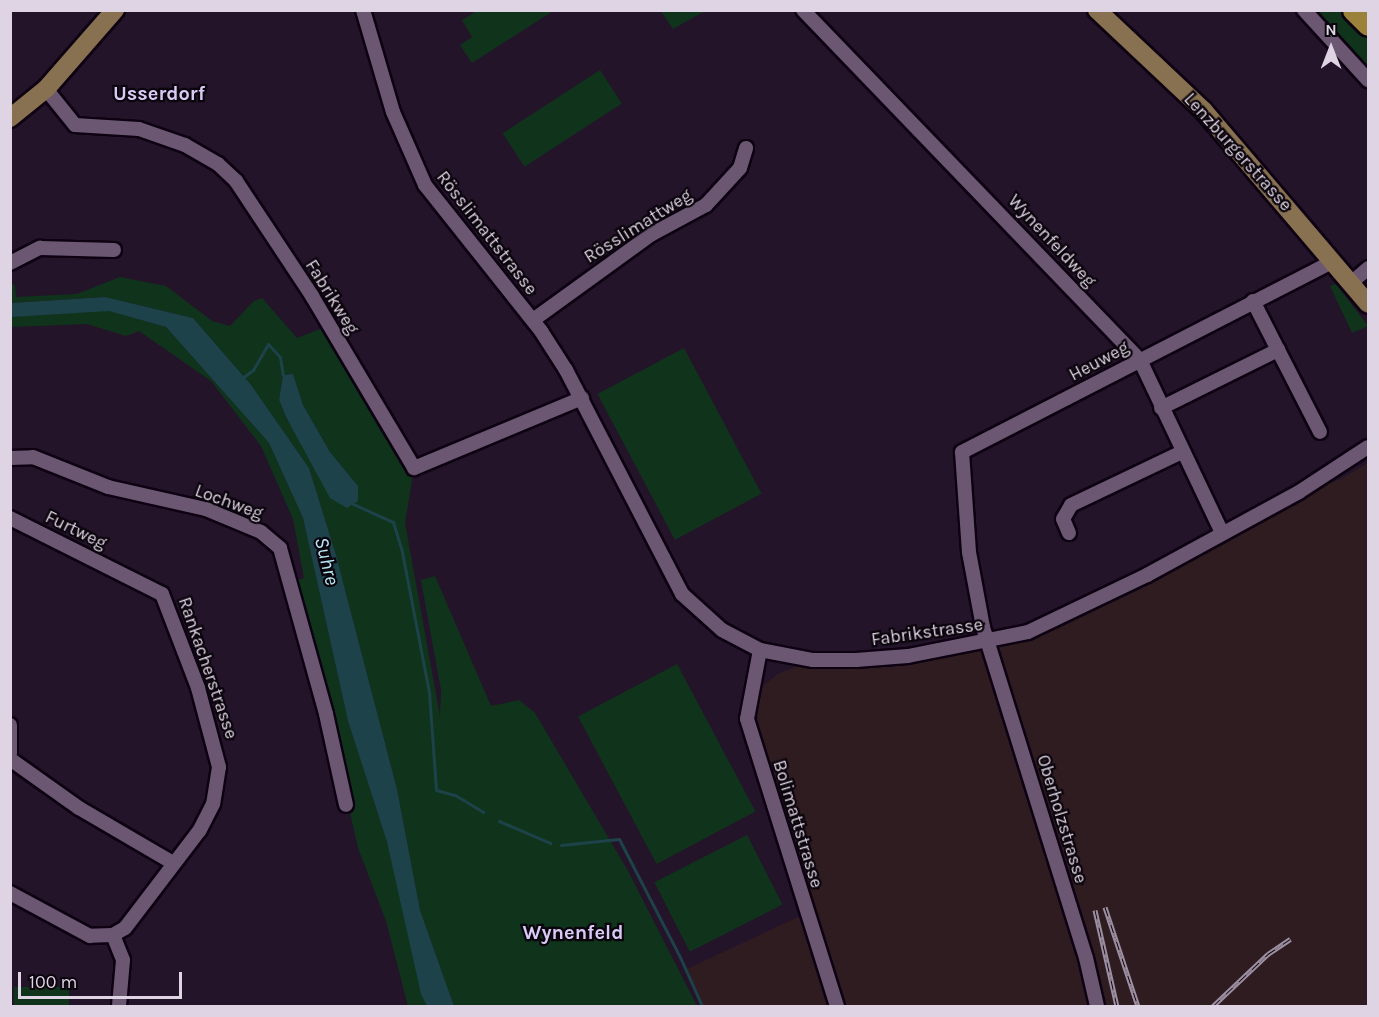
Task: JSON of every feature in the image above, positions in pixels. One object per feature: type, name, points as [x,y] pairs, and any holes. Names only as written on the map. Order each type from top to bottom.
[{"type":"highway","points":[[1353,10],[1368,25]]},
{"type":"main road","points":[[12,114],[46,89],[115,10]]},
{"type":"main road","name":"Lenzburgerstrasse","points":[[1097,10],[1204,111],[1368,305]]},
{"type":"street","name":"Rösslimattstrasse","points":[[363,10],[393,112],[417,172],[447,215],[533,320],[582,398]]},
{"type":"street","name":"Wynenfeldweg","points":[[803,10],[1140,360],[1222,533]]},
{"type":"street","points":[[1304,10],[1368,80]]},
{"type":"street","name":"Fabrikweg","points":[[46,89],[75,125],[139,129],[185,145],[218,164],[236,181],[312,296],[414,468],[582,398]]},
{"type":"street","name":"Rösslimattweg","points":[[533,320],[652,234],[706,205],[740,168],[746,148]]},
{"type":"street","points":[[10,263],[40,248],[114,250]]},
{"type":"street","name":"Heuweg","points":[[962,452],[1333,261]]},
{"type":"street","points":[[1351,284],[1368,268]]},
{"type":"street","points":[[1253,301],[1320,432]]},
{"type":"street","points":[[1161,408],[1278,350]]},
{"type":"street","name":"Fabrikstrasse","points":[[582,398],[682,594],[722,630],[760,650],[813,660],[856,660],[988,643],[1028,632],[1094,602],[1299,492],[1368,447]]},
{"type":"street","name":"Oberholzstrasse","points":[[962,452],[969,552],[988,643],[1086,958],[1097,1006]]},
{"type":"street","points":[[1069,533],[1063,519],[1071,505],[1182,452]]},
{"type":"street","name":"Lochweg","points":[[10,458],[33,457],[108,486],[206,509],[261,532],[280,548],[326,714],[346,805]]},
{"type":"street","name":"Furtweg","points":[[10,518],[125,573]]},
{"type":"street","name":"Rankacherstrasse","points":[[113,935],[125,928],[199,831],[213,804],[219,786],[218,751],[169,604],[152,586],[125,573]]},
{"type":"street","name":"Bolimattstrasse","points":[[760,650],[747,719],[837,1006]]},
{"type":"street","points":[[10,726],[10,753]]},
{"type":"street","points":[[10,759],[79,808],[173,863]]},
{"type":"street","points":[[10,893],[73,931],[90,936],[113,935],[123,960],[119,1006]]},
{"type":"shaded area","points":[[1368,463],[1368,1006],[701,1006],[685,970],[813,910],[757,739],[758,699],[763,686],[778,674],[813,660],[856,660],[1028,632],[1299,492],[1339,480]]},
{"type":"green space","points":[[477,11],[553,11],[472,63],[460,45],[472,37],[462,20]]},
{"type":"green space","points":[[661,11],[705,11],[673,29]]},
{"type":"green space","points":[[1304,11],[1368,11],[1368,80]]},
{"type":"green space","points":[[600,70],[622,104],[524,167],[503,133]]},
{"type":"green space","points":[[120,277],[166,286],[212,321],[230,326],[254,301],[262,298],[297,338],[328,326],[414,468],[405,523],[440,716],[441,690],[421,580],[435,576],[491,706],[519,700],[535,713],[628,871],[697,1006],[454,1006],[420,910],[397,789],[336,555],[309,468],[252,386],[193,318],[105,297],[11,303],[11,284],[15,285],[16,297],[77,294]],"holes":[[[293,374],[303,405],[330,452],[358,486],[307,451],[286,418],[279,400],[283,375]]]},
{"type":"green space","points":[[1336,284],[1368,326],[1352,333],[1330,286]]},
{"type":"green space","points":[[72,310],[110,311],[166,327],[269,443],[303,518],[348,721],[387,842],[427,1006],[408,1006],[386,921],[358,848],[298,580],[304,578],[293,519],[261,446],[211,381],[139,331],[126,336],[87,324],[11,327],[11,317]]},
{"type":"green space","points":[[684,348],[761,494],[675,540],[597,394]]},
{"type":"green space","points":[[677,664],[755,811],[657,864],[578,717]]},
{"type":"green space","points":[[747,835],[782,904],[690,952],[654,882]]},
{"type":"green space","points":[[14,987],[69,987],[69,1006],[14,1006]]},
{"type":"water","name":"Suhre","points":[[105,297],[193,318],[252,386],[309,468],[336,555],[397,789],[420,910],[454,1006],[427,1006],[421,994],[387,842],[348,721],[303,518],[269,443],[166,327],[109,311],[11,317],[11,303]]},
{"type":"water","points":[[293,374],[303,405],[330,452],[358,486],[358,501],[347,508],[330,498],[279,400],[283,375]]},
{"type":"waterway","points":[[242,378],[253,370],[268,344],[280,357],[283,375]]},
{"type":"waterway","points":[[353,504],[393,522],[402,552],[429,692],[436,790],[455,795],[483,812]]},
{"type":"waterway","points":[[499,821],[550,843]]},
{"type":"waterway","points":[[561,845],[619,839],[680,957],[702,1006]]},
{"type":"railway","points":[[1105,907],[1138,1006]]},
{"type":"railway","points":[[1095,910],[1117,1006]]},
{"type":"railway","points":[[1213,1006],[1268,954],[1290,939]]},
{"type":"district","name":"Usserdorf","points":[[159,93]]},
{"type":"district","name":"Wynenfeld","points":[[573,932]]}]
